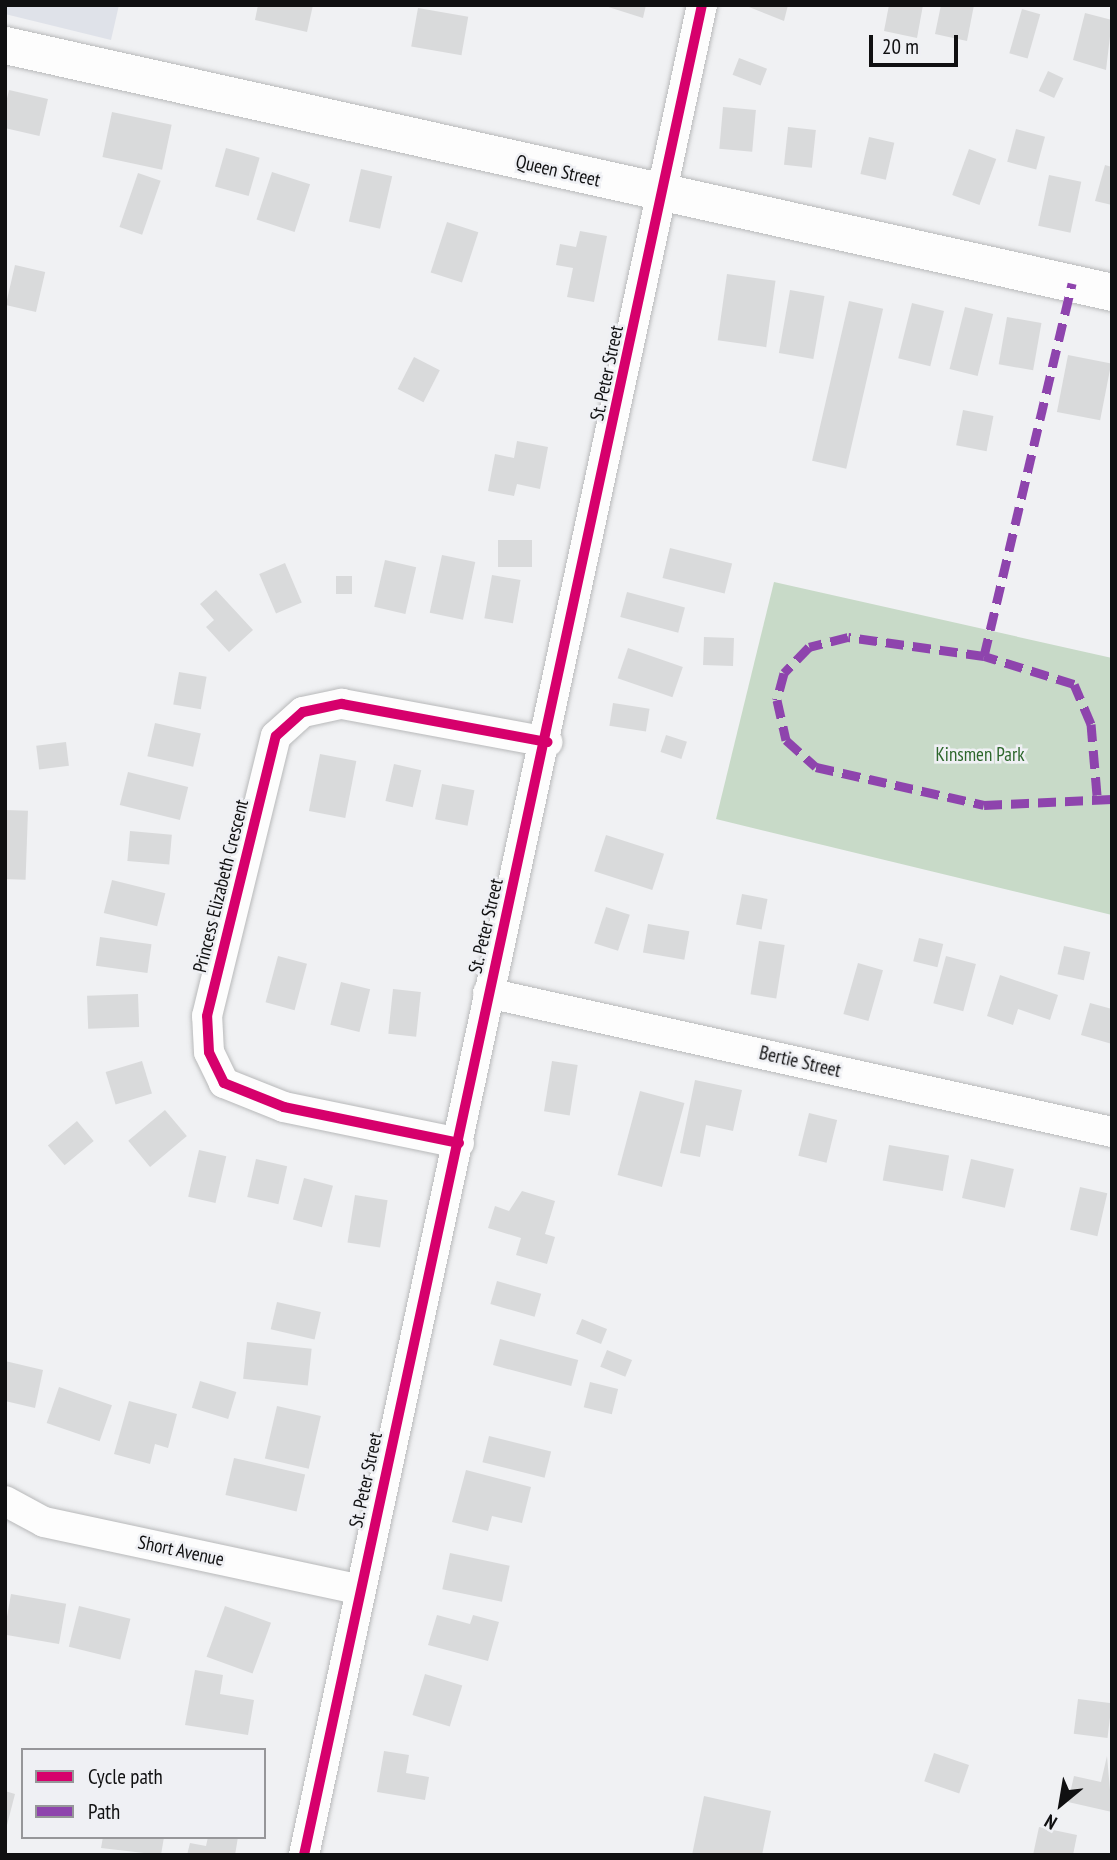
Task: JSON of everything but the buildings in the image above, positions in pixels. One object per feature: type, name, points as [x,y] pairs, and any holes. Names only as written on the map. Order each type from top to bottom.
[{"type":"main road","name":"Queen Street","points":[[5,45],[662,194],[1112,292]]},
{"type":"street","name":"St. Peter Street","points":[[304,1855],[459,1143],[488,993],[548,742],[702,5]]},
{"type":"street","name":"Princess Elizabeth Crescent","points":[[459,1143],[284,1107],[223,1083],[209,1052],[207,1016],[276,736],[303,712],[342,704],[548,742]]},
{"type":"street","name":"Bertie Street","points":[[488,993],[1112,1132]]},
{"type":"street","name":"Short Avenue","points":[[5,1501],[44,1522],[360,1590]]},
{"type":"shaded area","points":[[5,5],[119,5],[111,40],[5,14]]},
{"type":"green space","name":"Kinsmen Park","points":[[774,582],[1112,658],[1112,915],[716,819]]},
{"type":"marked path","points":[[984,656],[1072,283]]},
{"type":"marked path","points":[[1097,795],[1091,724],[1074,684],[984,656],[848,637],[809,647],[784,673],[777,700],[786,740],[816,767],[984,805],[1112,799]]},
{"type":"cycle path","points":[[304,1855],[702,5]]},
{"type":"cycle path","points":[[459,1143],[284,1107],[224,1083],[209,1052],[207,1016],[276,736],[303,712],[342,704],[548,742]]}]
